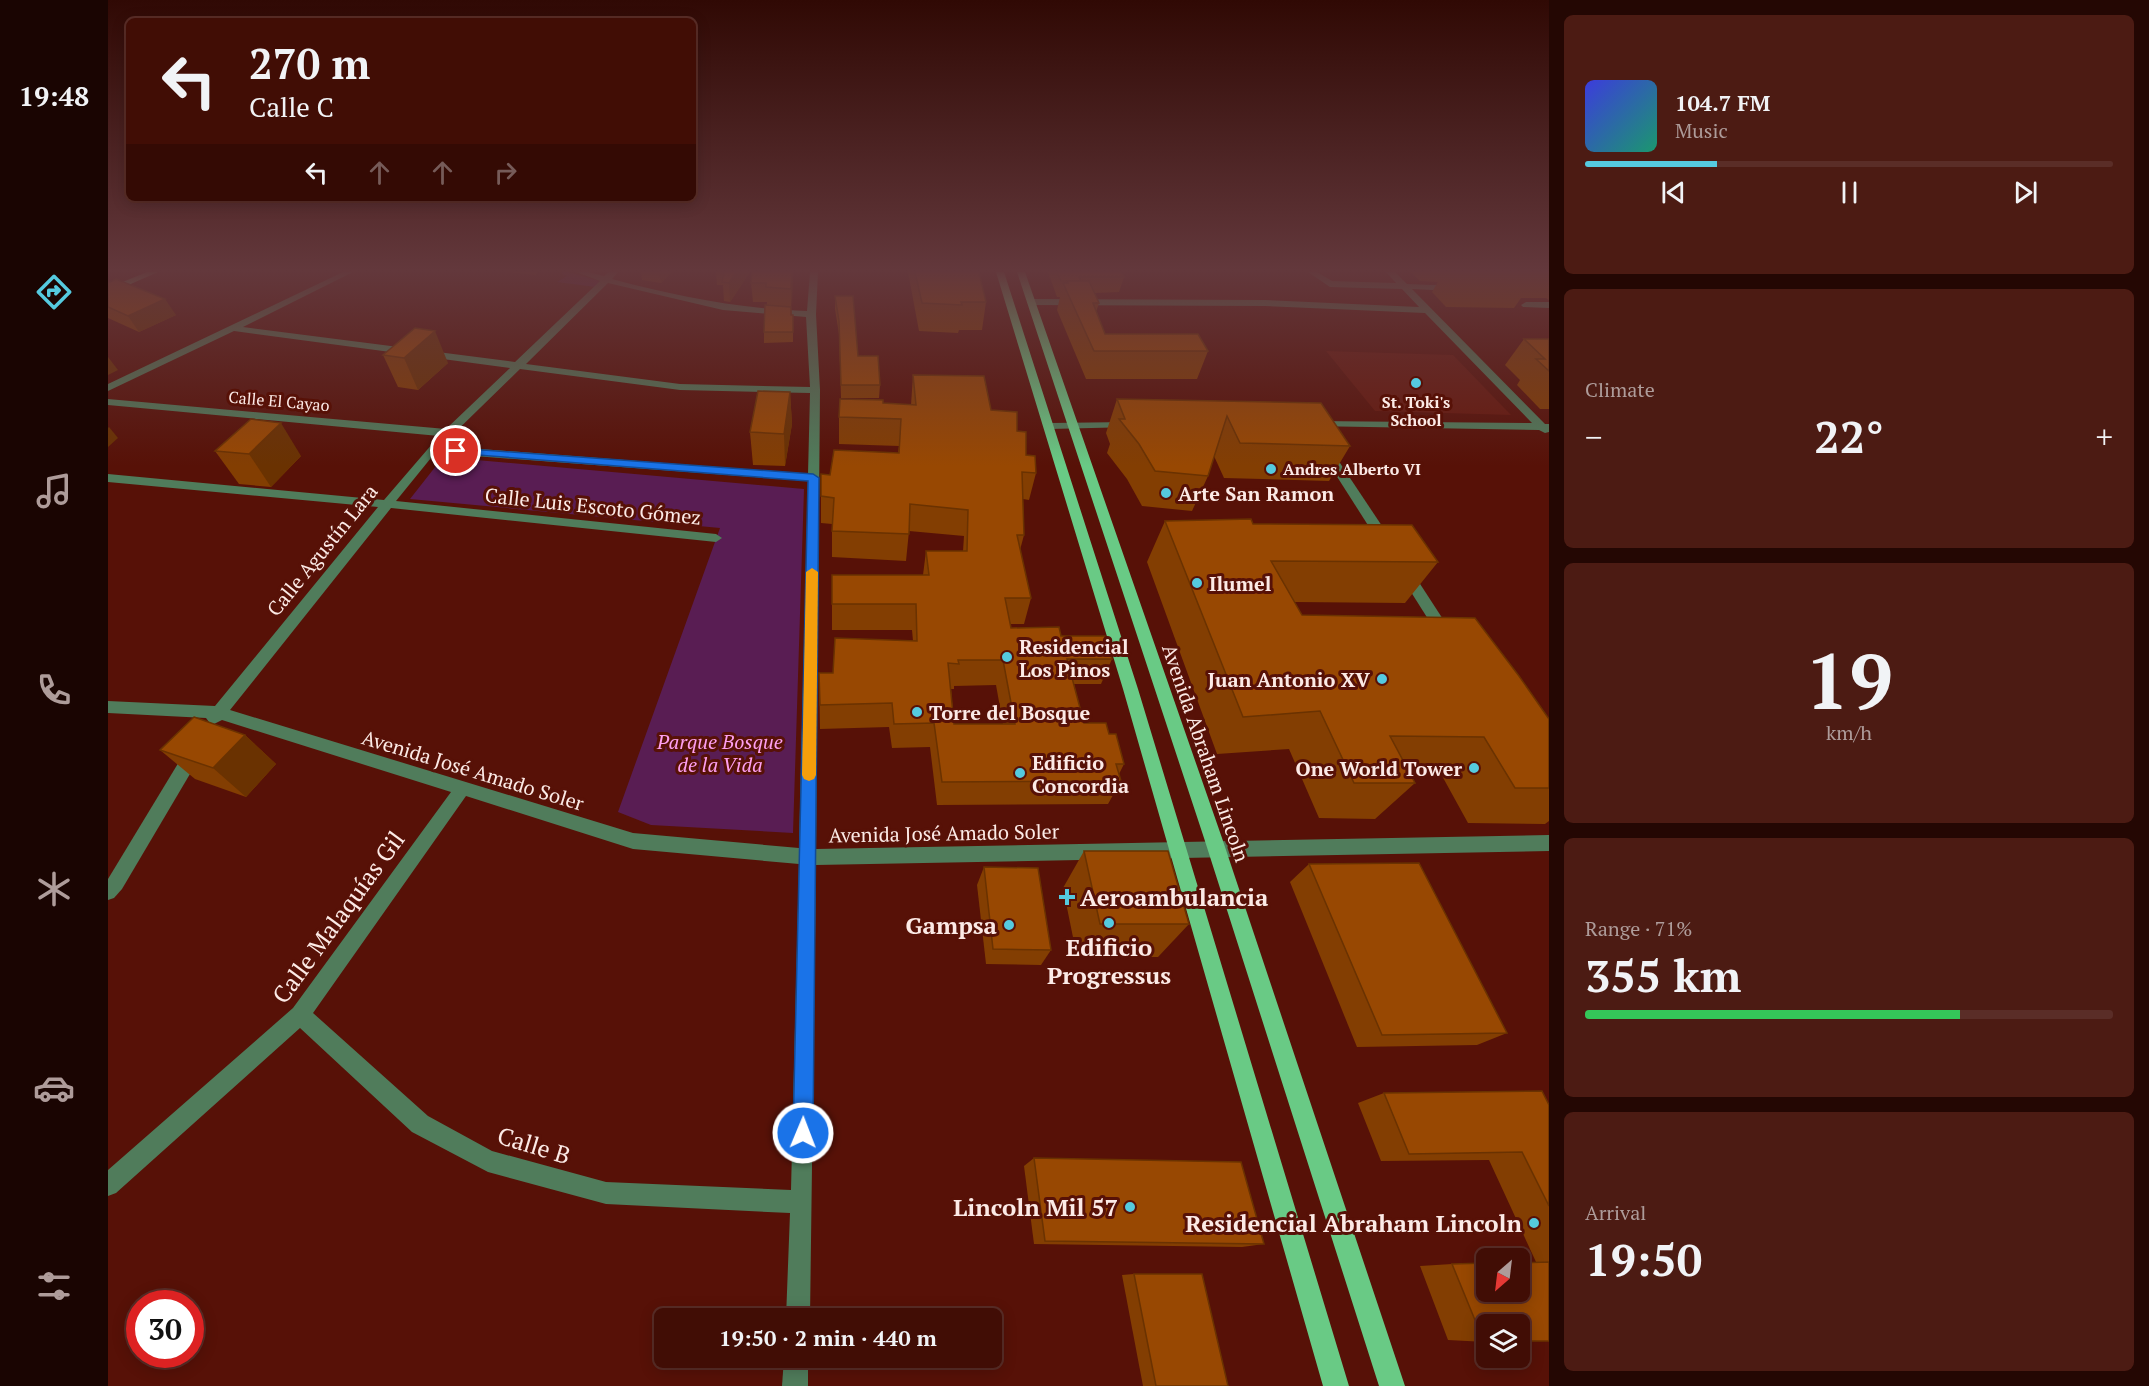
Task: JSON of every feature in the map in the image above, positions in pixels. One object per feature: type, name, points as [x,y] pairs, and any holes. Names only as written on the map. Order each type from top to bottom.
[{"type":"main road","points":[[1021,337],[1178,848],[1336,1386]]},
{"type":"main road","name":"Avenida Abraham Lincoln","points":[[1044,337],[1216,849],[1392,1386]]},
{"type":"street","points":[[108,388],[214,337]]},
{"type":"street","points":[[297,337],[680,387],[814,390]]},
{"type":"street","name":"Calle Agustín Lara","points":[[108,892],[116,883],[217,712],[432,449],[547,337]]},
{"type":"street","points":[[798,1308],[808,857],[814,390],[812,337]]},
{"type":"street","points":[[1452,337],[1547,429]]},
{"type":"street","name":"Calle El Cayao","points":[[108,402],[448,433]]},
{"type":"street","points":[[1451,642],[1304,424],[1547,429]]},
{"type":"street","points":[[1050,426],[1144,425]]},
{"type":"street","points":[[432,449],[813,478]]},
{"type":"street","name":"Calle Luis Escoto Gómez","points":[[108,478],[716,538]]},
{"type":"street","name":"Avenida José Amado Soler","points":[[108,707],[217,712],[633,841],[808,857],[1178,848],[1549,843]]},
{"type":"street","name":"Calle Malaquías Gil","points":[[108,1185],[300,1015],[463,788]]},
{"type":"street","name":"Calle B","points":[[300,1015],[420,1124],[488,1161],[606,1193],[802,1202]]},
{"type":"street","points":[[795,1386],[796,1368]]},
{"type":"shaded area","name":"St. Toki's School","points":[[1326,351],[1453,355],[1511,415],[1375,411]]},
{"type":"green space","name":"Parque Bosque de la Vida","points":[[443,457],[804,489],[793,833],[651,825],[618,812],[720,528],[410,499]]},
{"type":"building","points":[[405,337],[428,337],[404,358],[383,355]]},
{"type":"building","points":[[839,337],[856,337],[858,356],[878,356],[880,385],[841,385]]},
{"type":"building","points":[[1087,337],[1200,337],[1208,351],[1094,351]]},
{"type":"building","points":[[1524,339],[1549,339],[1549,371],[1536,359],[1545,359]]},
{"type":"building","points":[[913,375],[984,376],[991,410],[1017,412],[1017,431],[1026,432],[1026,455],[1035,456],[1036,473],[1022,472],[1024,535],[1017,535],[1031,598],[1005,598],[1011,628],[1059,627],[1061,636],[1105,636],[1112,659],[1067,659],[1084,723],[1106,723],[1109,734],[1116,734],[1124,764],[1116,764],[1121,781],[942,782],[934,723],[894,724],[892,703],[820,705],[819,673],[833,673],[835,638],[917,641],[916,604],[832,604],[832,575],[929,575],[926,551],[967,551],[968,510],[910,504],[909,534],[832,531],[834,498],[821,496],[821,474],[830,475],[834,450],[899,453],[901,419],[839,417],[840,399],[883,400],[883,403],[916,405]],"holes":[[[958,660],[1003,660],[1015,724],[954,724],[948,663],[959,664]]]},
{"type":"building","points":[[758,391],[790,392],[784,434],[750,432]]},
{"type":"building","points":[[1117,399],[1321,403],[1350,446],[1240,443],[1227,416],[1208,476],[1155,471],[1139,444],[1119,419],[1125,419]]},
{"type":"building","points":[[251,419],[281,423],[249,454],[215,451]]},
{"type":"building","points":[[1251,519],[1253,524],[1412,525],[1438,562],[1271,561],[1302,615],[1475,618],[1549,719],[1549,788],[1515,788],[1484,737],[1390,736],[1415,783],[1354,783],[1320,711],[1243,717],[1165,521]]},
{"type":"building","points":[[194,717],[245,735],[213,768],[160,750]]},
{"type":"building","points":[[1084,851],[1168,851],[1189,924],[1100,924]]},
{"type":"building","points":[[1419,863],[1507,1033],[1382,1035],[1309,864]]},
{"type":"building","name":"Gampsa","points":[[984,867],[1038,868],[1051,950],[993,949]]},
{"type":"building","points":[[1542,1091],[1549,1105],[1549,1206],[1522,1152],[1409,1154],[1384,1093]]},
{"type":"building","name":"Lincoln Mil 57","points":[[1034,1158],[1241,1162],[1264,1244],[1045,1241]]},
{"type":"building","points":[[1549,1262],[1549,1341],[1530,1341],[1530,1314],[1476,1314],[1476,1322],[1452,1264],[1476,1263],[1476,1302],[1530,1302],[1530,1263]]},
{"type":"building","points":[[1134,1274],[1202,1274],[1228,1386],[1156,1386]]},
{"type":"slow traffic","points":[[809,775],[812,572]]},
{"type":"place","name":"St. Toki's School","points":[[1416,383]]},
{"type":"place","name":"Andres Alberto VI","points":[[1271,469]]},
{"type":"place","name":"Arte San Ramon","points":[[1166,493]]},
{"type":"place","name":"Ilumel","points":[[1197,583]]},
{"type":"place","name":"Residencial Los Pinos","points":[[1007,657]]},
{"type":"place","name":"Juan Antonio XV","points":[[1382,679]]},
{"type":"place","name":"Torre del Bosque","points":[[917,712]]},
{"type":"place","name":"One World Tower","points":[[1474,768]]},
{"type":"place","name":"Edificio Concordia","points":[[1020,773]]},
{"type":"place","name":"Aeroambulancia","points":[[1067,897]]},
{"type":"place","name":"Edificio Progressus","points":[[1109,923]]},
{"type":"place","name":"Gampsa","points":[[1009,925]]},
{"type":"place","name":"Lincoln Mil 57","points":[[1130,1207]]},
{"type":"place","name":"Residencial Abraham Lincoln","points":[[1534,1223]]},
{"type":"route","points":[[456,451],[813,478],[803,1133]]}]
